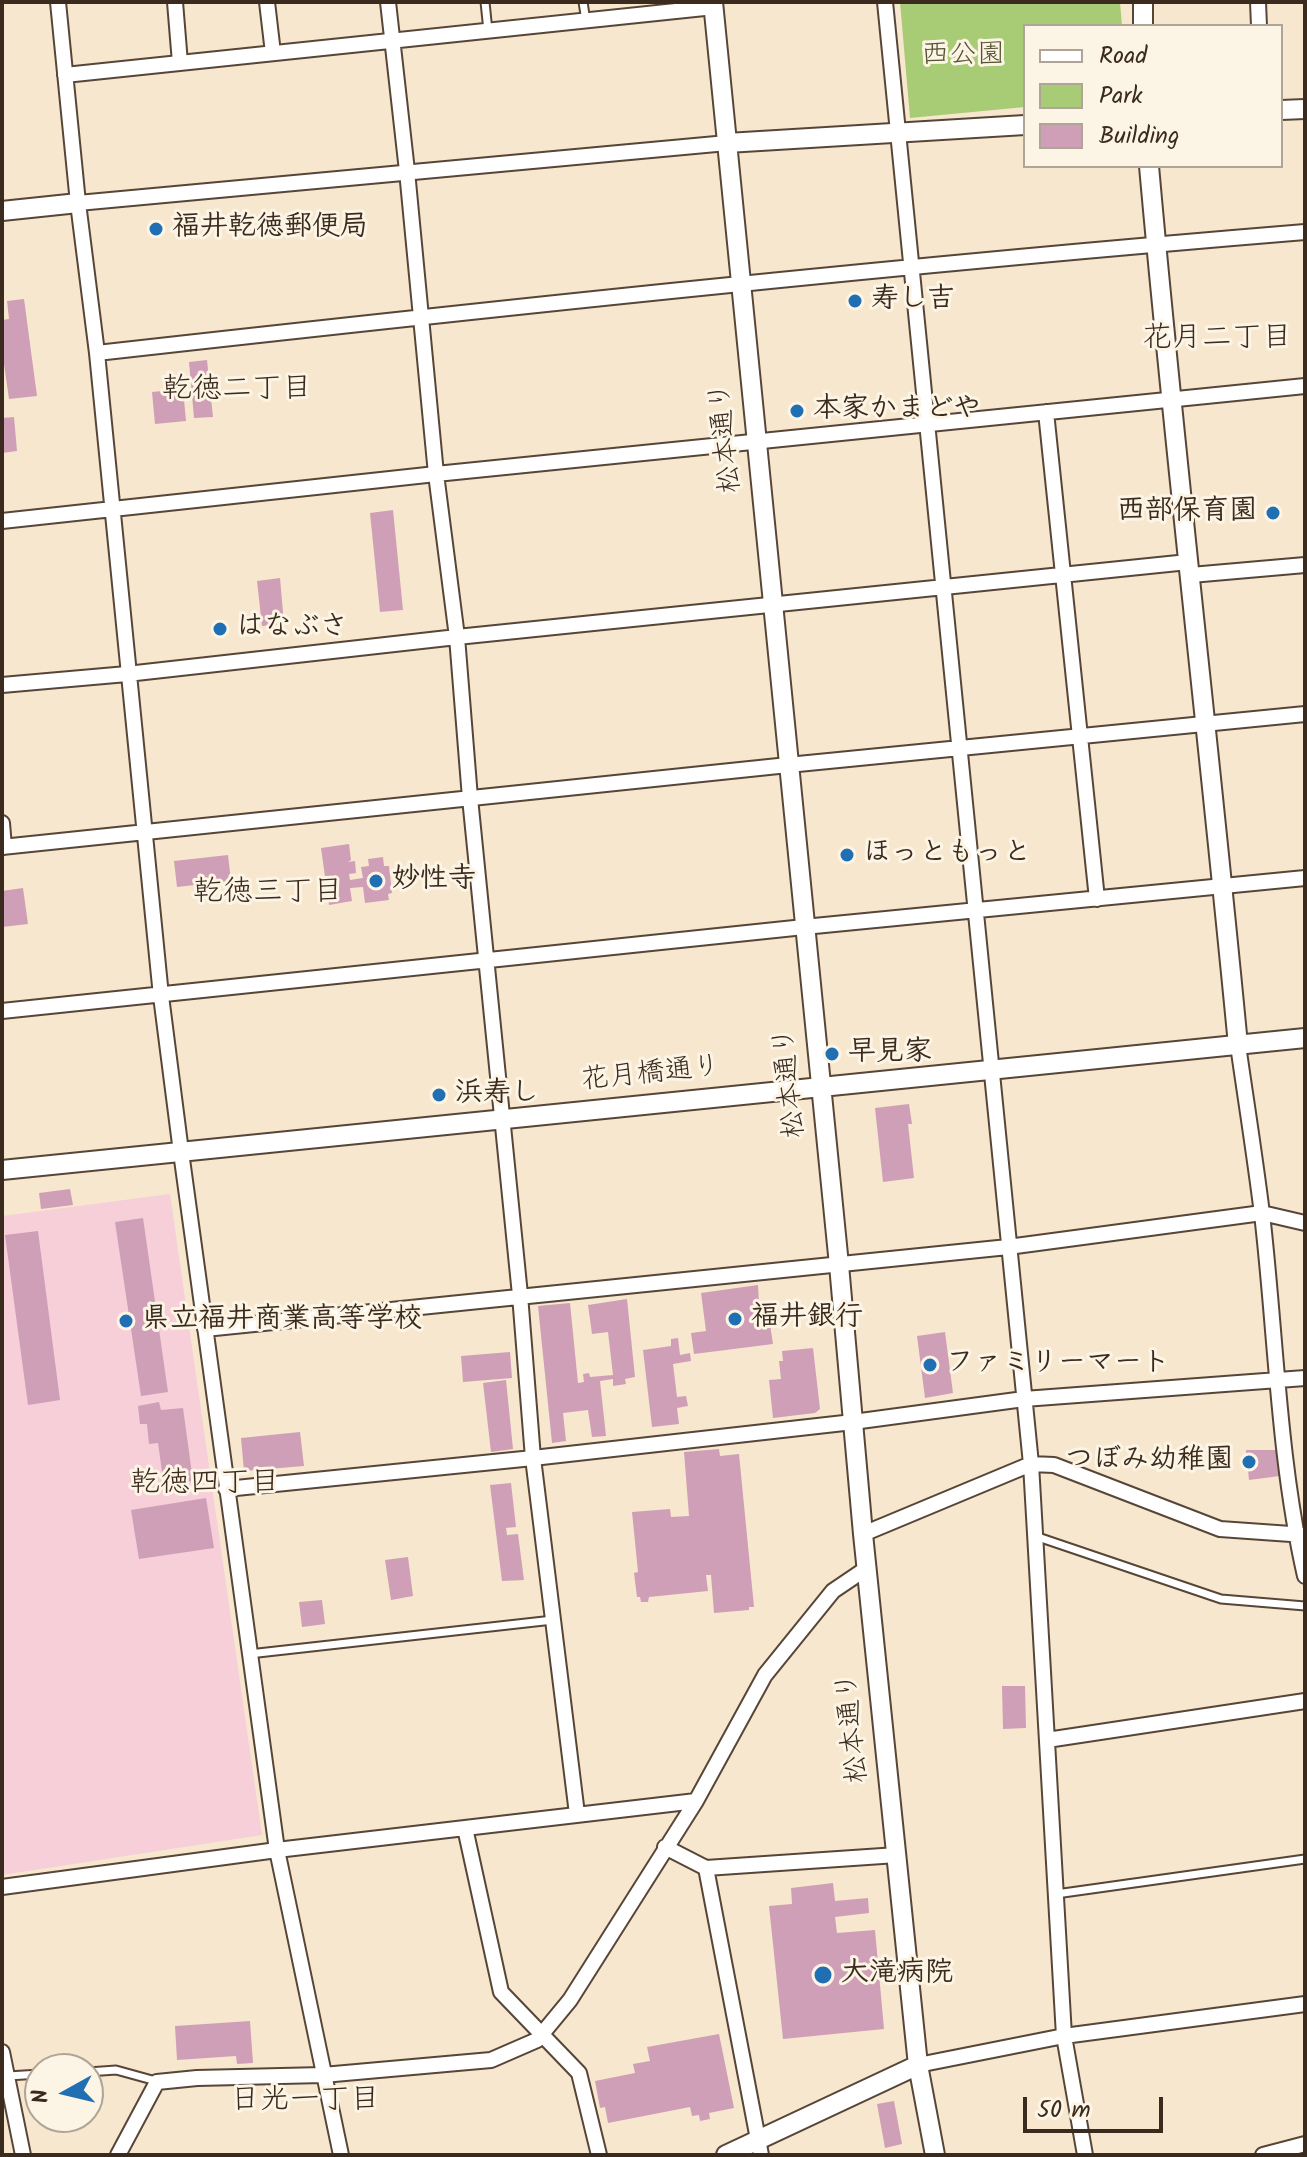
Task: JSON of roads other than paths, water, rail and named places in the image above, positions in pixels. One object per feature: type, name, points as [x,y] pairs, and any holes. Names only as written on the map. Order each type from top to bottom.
[{"type":"street","points":[[58,2],[97,353],[161,996],[181,1152],[277,1850],[341,2155]]},
{"type":"street","points":[[175,2],[180,63]]},
{"type":"street","points":[[267,2],[273,53]]},
{"type":"street","points":[[388,2],[436,474],[457,637],[533,1458],[577,1814]]},
{"type":"street","points":[[885,2],[1031,1464],[1064,2036],[1085,2155]]},
{"type":"street","points":[[1143,2],[1143,24]]},
{"type":"street","points":[[1258,2],[1259,24]]},
{"type":"street","points":[[65,75],[586,21],[713,4]]},
{"type":"street","name":"松本通り","points":[[713,4],[863,1534],[918,2065],[935,2155]]},
{"type":"street","points":[[1283,110],[1305,109]]},
{"type":"street","points":[[2,211],[727,143],[1023,125]]},
{"type":"street","points":[[1149,168],[1170,399],[1238,1045],[1262,1213],[1277,1379],[1305,1576]]},
{"type":"street","points":[[97,353],[422,316],[1305,232]]},
{"type":"street","points":[[2,521],[1305,386]]},
{"type":"street","points":[[1046,412],[1097,899]]},
{"type":"street","points":[[2,685],[1063,574],[1305,565]]},
{"type":"street","points":[[2,823],[3,847],[1305,714]]},
{"type":"street","points":[[2,1011],[1305,878]]},
{"type":"street","name":"花月橋通り","points":[[2,1170],[1305,1038]]},
{"type":"street","points":[[205,1329],[1008,1247],[1262,1213],[1305,1223]]},
{"type":"street","points":[[226,1489],[853,1422],[1024,1399],[1305,1378]]},
{"type":"street","points":[[863,1534],[1031,1464],[1054,1465],[1220,1529],[1300,1535]]},
{"type":"street","points":[[118,2155],[157,2082],[323,2075],[491,2060],[537,2040],[570,2000],[696,1801],[765,1675],[833,1591],[867,1568]]},
{"type":"street","points":[[1047,1740],[1305,1701]]},
{"type":"street","points":[[2,1887],[277,1850],[696,1801]]},
{"type":"street","points":[[465,1828],[501,1992],[579,2073],[599,2155]]},
{"type":"street","points":[[665,1847],[706,1868],[897,1855]]},
{"type":"street","points":[[706,1868],[759,2148]]},
{"type":"street","points":[[726,2155],[759,2148],[918,2065],[1064,2036],[1305,2004]]},
{"type":"street","points":[[2,2052],[4,2077],[23,2155]]},
{"type":"street","points":[[1263,2155],[1305,2144]]},
{"type":"lane","points":[[485,2],[488,31]]},
{"type":"lane","points":[[583,2],[586,21]]},
{"type":"lane","points":[[1035,1536],[1221,1599],[1305,1606]]},
{"type":"lane","points":[[249,1654],[553,1620]]},
{"type":"lane","points":[[1056,1894],[1305,1859]]},
{"type":"lane","points":[[104,2071],[116,2070],[157,2082]]},
{"type":"lane","points":[[4,2077],[24,2075]]},
{"type":"place","name":"福井乾徳郵便局","points":[[156,229]]},
{"type":"place","name":"寿し吉","points":[[855,301]]},
{"type":"place","name":"本家かまどや","points":[[797,411]]},
{"type":"place","name":"西部保育園","points":[[1273,513]]},
{"type":"place","name":"はなぶさ","points":[[220,629]]},
{"type":"place","name":"ほっともっと","points":[[847,855]]},
{"type":"place","name":"妙性寺","points":[[376,881]]},
{"type":"place","name":"早見家","points":[[832,1054]]},
{"type":"place","name":"浜寿し","points":[[439,1095]]},
{"type":"place","name":"福井銀行","points":[[735,1319]]},
{"type":"place","name":"県立福井商業高等学校","points":[[126,1321]]},
{"type":"place","name":"ファミリーマート","points":[[930,1365]]},
{"type":"place","name":"つぼみ幼稚園","points":[[1249,1462]]},
{"type":"place","name":"大滝病院","points":[[823,1975]]},
{"type":"district","name":"花月二丁目","points":[[1217,341]]},
{"type":"district","name":"乾徳二丁目","points":[[237,392]]},
{"type":"district","name":"乾徳三丁目","points":[[268,895]]},
{"type":"district","name":"乾徳四丁目","points":[[205,1486]]},
{"type":"district","name":"日光一丁目","points":[[305,2103]]},
{"type":"park label","name":"西公園","points":[[963,57]]}]
